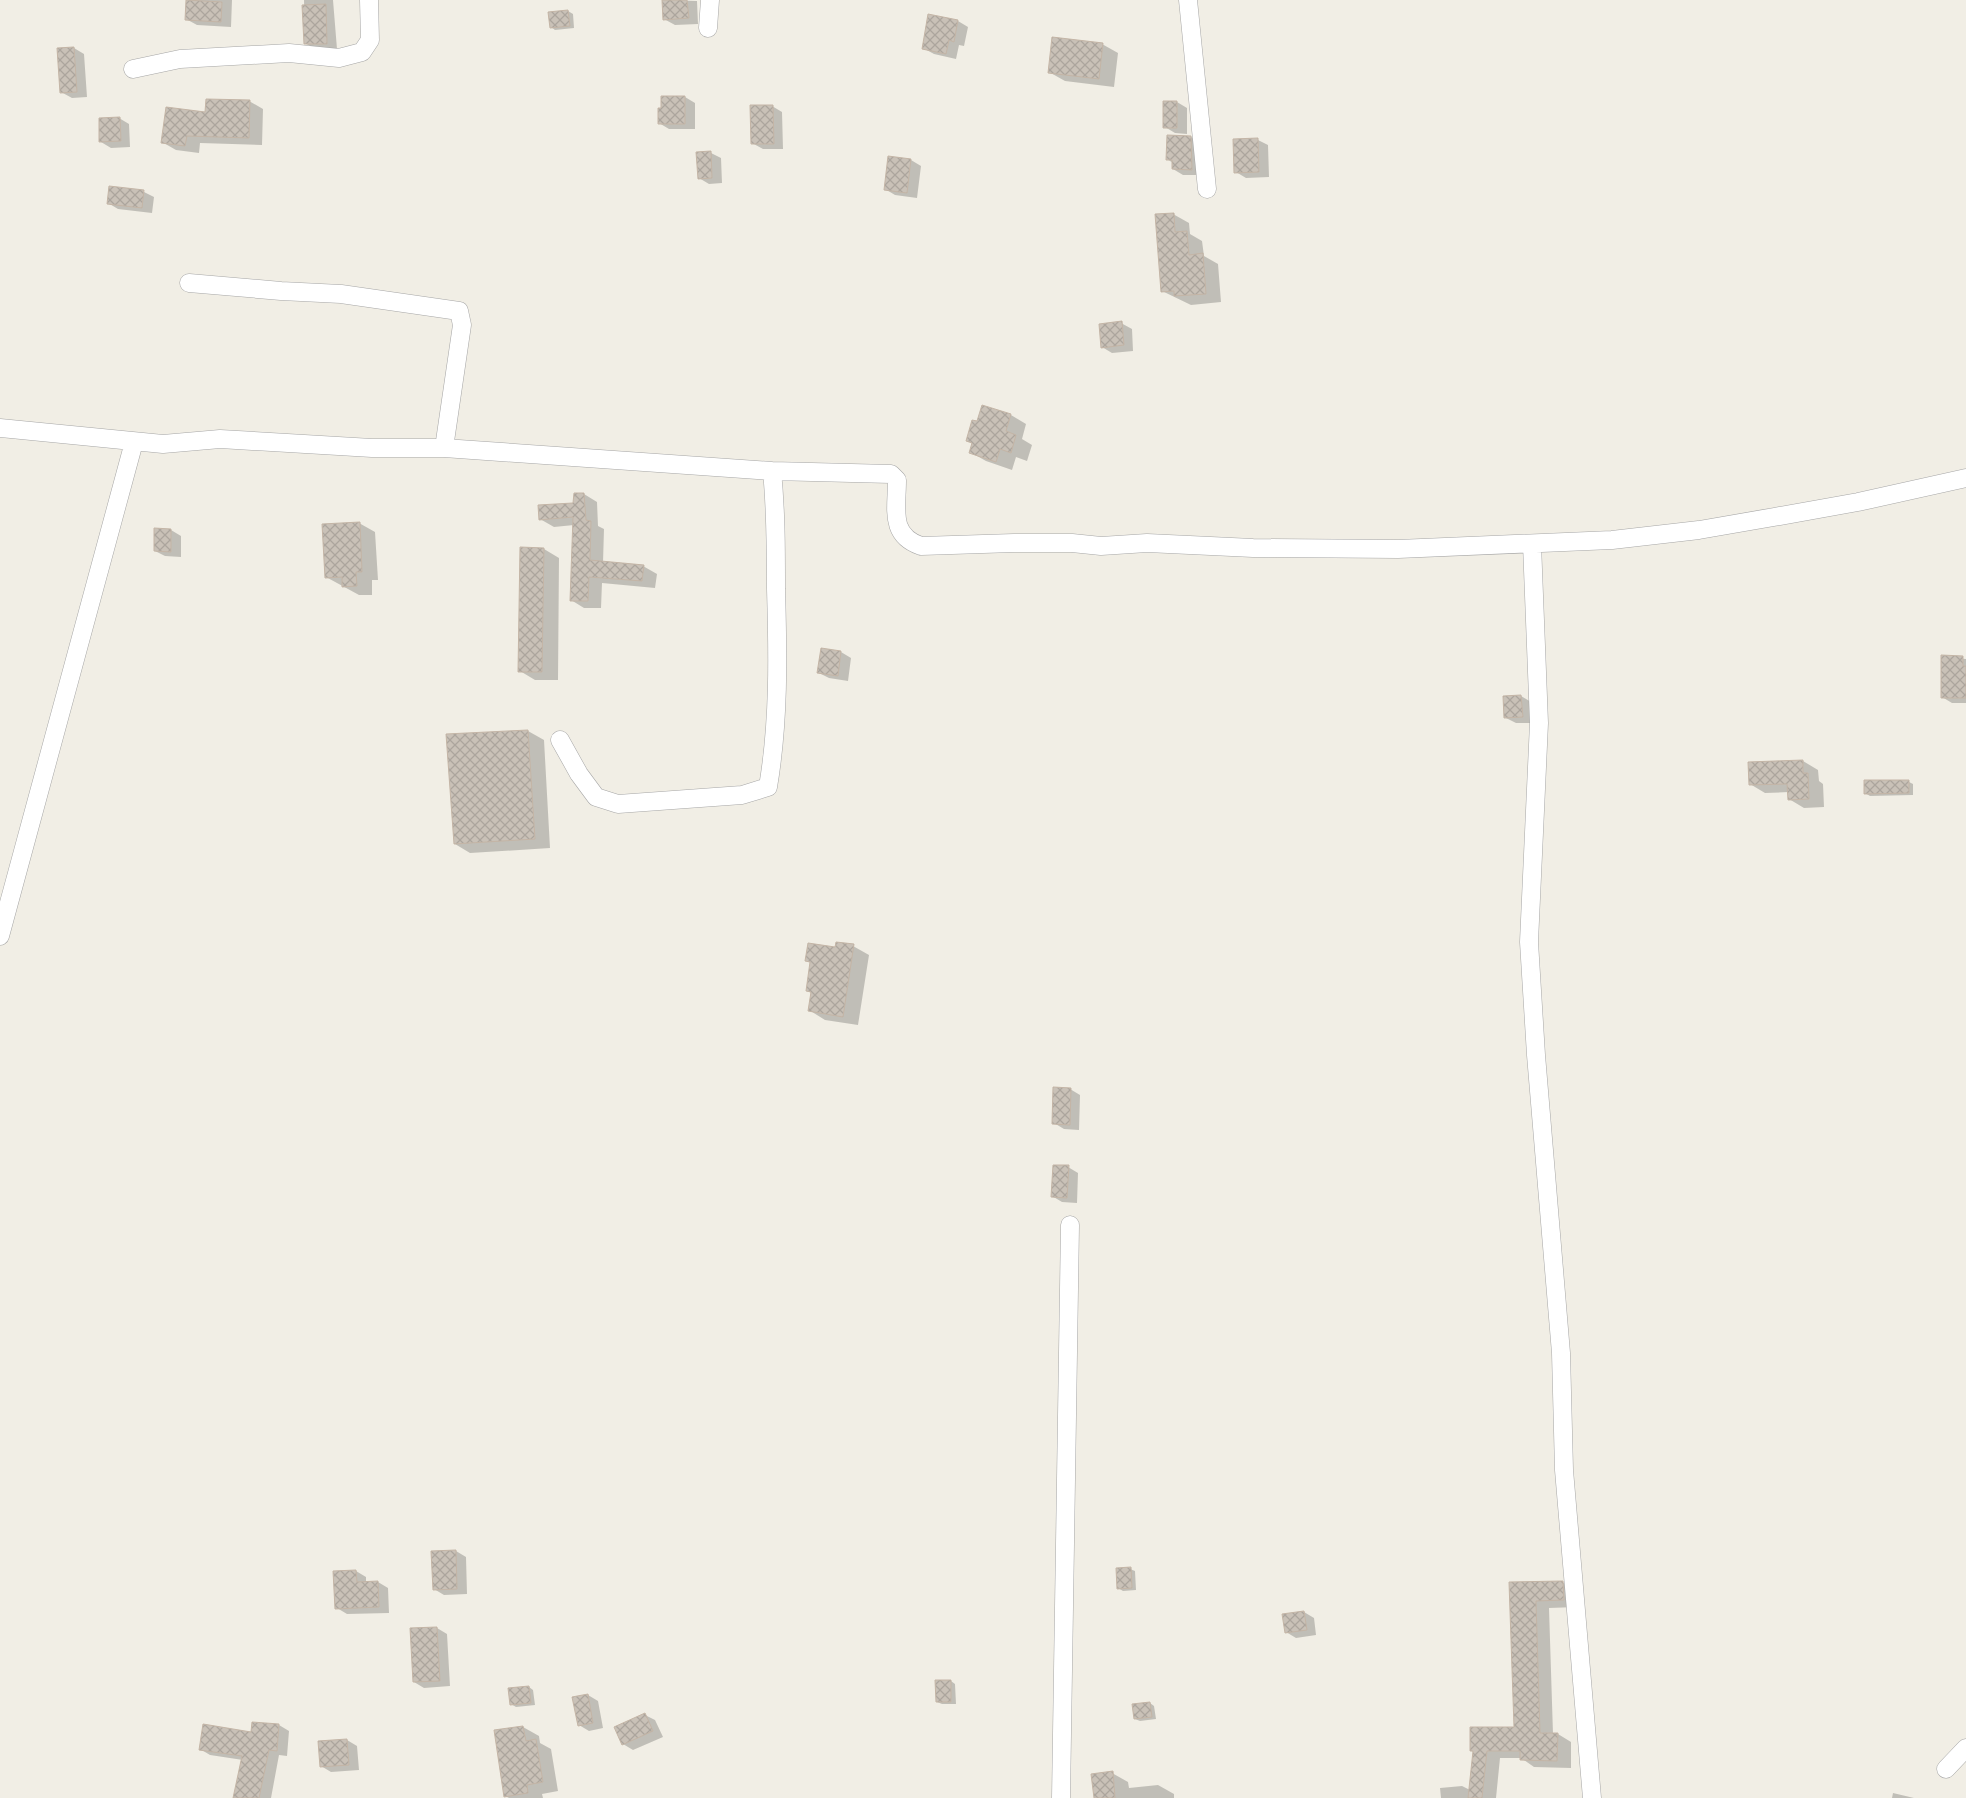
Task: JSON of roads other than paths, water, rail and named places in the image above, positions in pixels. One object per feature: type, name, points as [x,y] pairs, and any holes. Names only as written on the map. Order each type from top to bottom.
[{"type":"street","points":[[133,69],[180,59],[288,53],[339,58],[362,52],[370,40],[369,0]]},
{"type":"street","points":[[708,28],[710,0]]},
{"type":"street","points":[[1188,0],[1207,188]]},
{"type":"street","points":[[189,283],[341,294],[459,311],[462,325],[444,448]]},
{"type":"street","points":[[0,428],[163,444],[220,439],[372,448],[444,448],[772,471],[891,474],[897,480],[897,519],[901,534],[909,542],[921,546],[1072,543],[1101,546],[1147,544],[1253,548],[1398,549],[1612,540],[1699,530],[1858,502],[1966,478]]},
{"type":"street","points":[[0,936],[134,442]]},
{"type":"street","points":[[560,740],[579,774],[596,797],[618,804],[742,795],[768,787],[774,749],[778,663],[777,521],[772,471]]},
{"type":"street","points":[[1532,544],[1539,723],[1530,942],[1536,1055],[1561,1353],[1564,1470],[1592,1798]]},
{"type":"street","points":[[1061,1798],[1070,1225]]},
{"type":"street","points":[[1946,1769],[1966,1748]]}]
